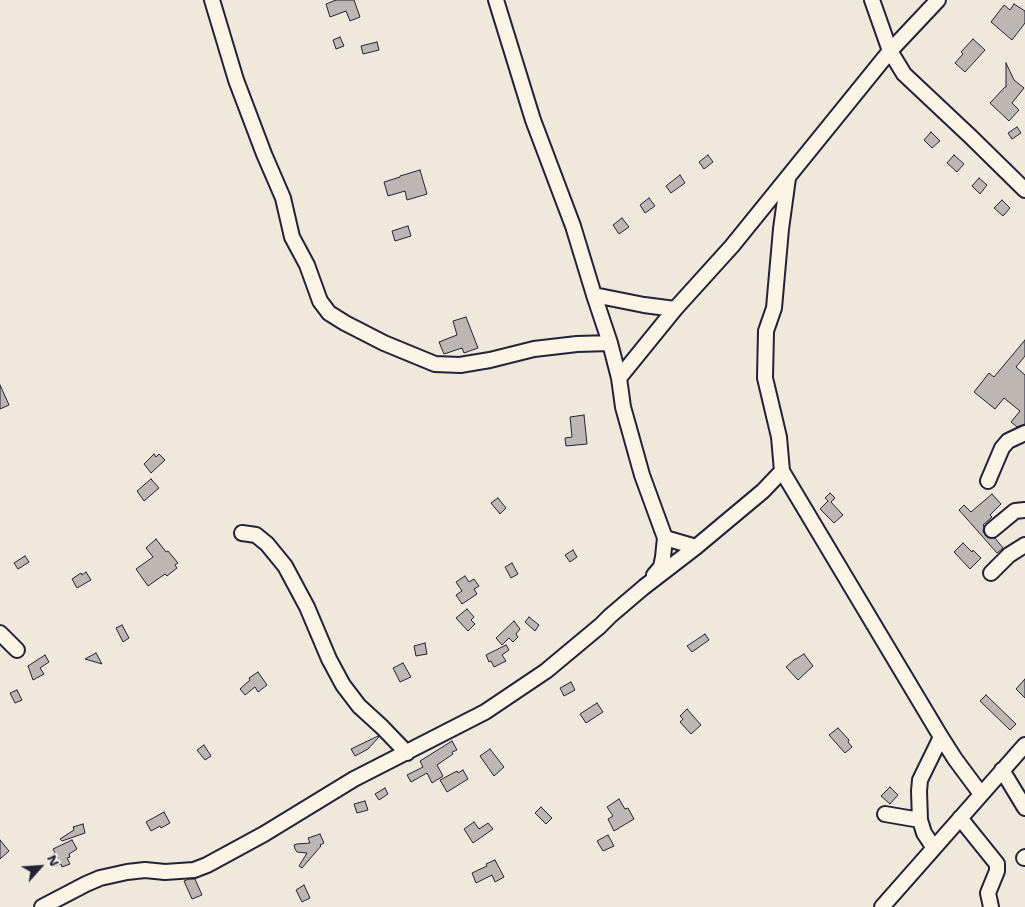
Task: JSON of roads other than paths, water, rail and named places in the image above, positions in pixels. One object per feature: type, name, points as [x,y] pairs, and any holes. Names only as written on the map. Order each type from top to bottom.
[{"type":"street","points":[[212,0],[236,80],[283,198],[292,237],[307,265],[320,301],[329,313],[384,343],[435,364],[460,365],[534,349],[610,342]]},
{"type":"street","points":[[496,0],[533,120],[573,226],[610,342],[619,378],[623,407],[642,475],[666,538],[660,567],[644,587]]},
{"type":"street","points":[[872,0],[890,51],[904,74],[1025,190]]},
{"type":"street","points":[[619,378],[675,310],[732,246],[890,51],[938,0]]},
{"type":"street","points":[[788,178],[774,308],[766,330],[765,378],[778,437],[782,471],[941,737],[981,794]]},
{"type":"street","points":[[594,295],[675,310]]},
{"type":"street","points":[[988,481],[1002,448],[1008,442],[1025,434]]},
{"type":"street","points":[[42,907],[100,878],[145,870],[165,872],[200,868],[216,861],[354,779],[485,712],[546,671],[644,587],[696,547],[763,491],[782,471]]},
{"type":"street","points":[[992,530],[1015,511],[1025,510]]},
{"type":"street","points":[[242,532],[256,535],[267,544],[285,566],[307,607],[329,659],[343,686],[359,706],[407,752]]},
{"type":"street","points":[[666,538],[696,547]]},
{"type":"street","points":[[991,573],[1009,555],[1025,544]]},
{"type":"street","points":[[0,633],[17,650]]},
{"type":"street","points":[[934,848],[924,833],[920,820],[920,780],[941,737]]},
{"type":"street","points":[[882,907],[1025,745]]},
{"type":"street","points":[[1002,770],[1025,808]]},
{"type":"street","points":[[885,814],[920,820]]},
{"type":"street","points":[[960,818],[997,864],[997,871],[988,893],[991,907]]}]
